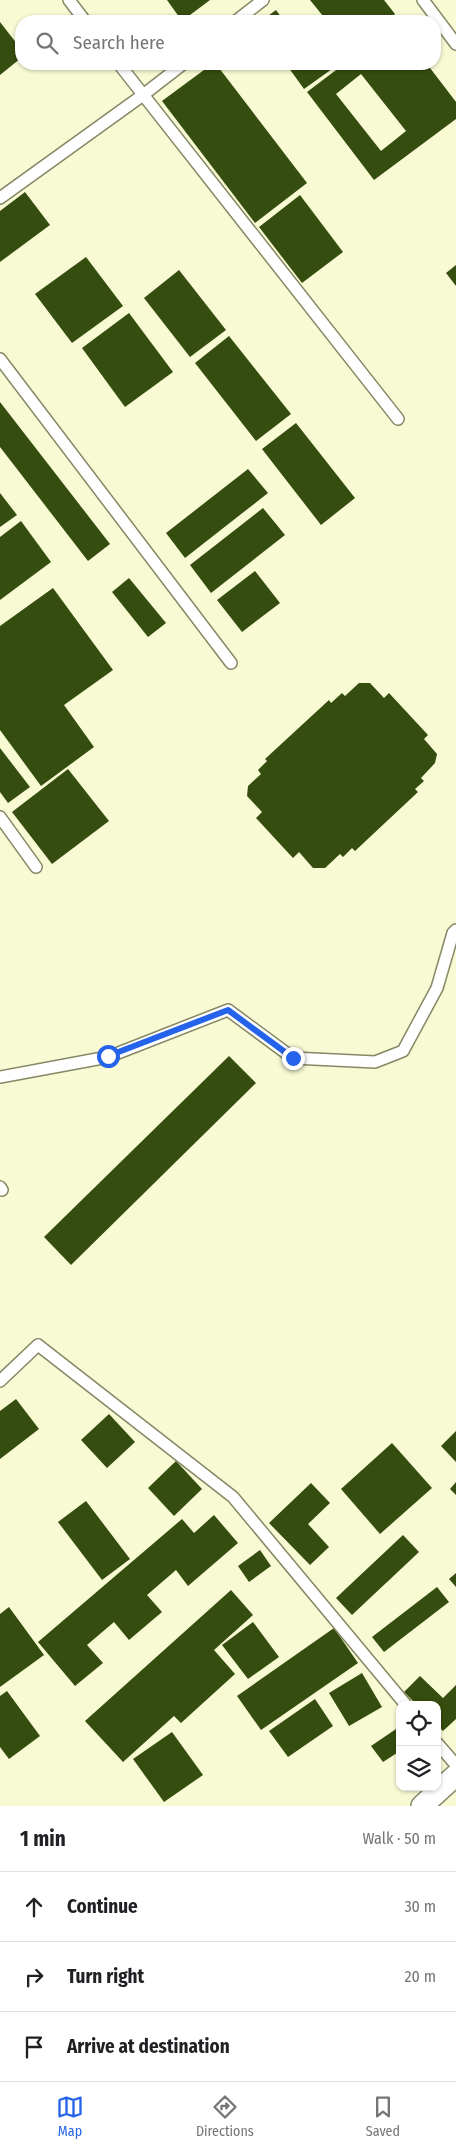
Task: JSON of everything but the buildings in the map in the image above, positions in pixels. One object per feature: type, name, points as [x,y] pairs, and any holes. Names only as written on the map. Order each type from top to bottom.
[{"type":"street","points":[[422,1806],[456,1775]]},
{"type":"lane","points":[[69,0],[81,15]]},
{"type":"lane","points":[[244,15],[263,0]]},
{"type":"lane","points":[[423,0],[434,15]]},
{"type":"lane","points":[[441,24],[456,44]]},
{"type":"lane","points":[[124,70],[398,419]]},
{"type":"lane","points":[[0,198],[143,95],[174,70]]},
{"type":"lane","points":[[0,359],[231,663]]},
{"type":"lane","points":[[0,817],[36,867]]},
{"type":"lane","points":[[0,1077],[108,1056],[228,1010],[293,1058],[375,1062],[403,1051],[437,988],[452,933],[456,930]]},
{"type":"lane","points":[[0,1381],[38,1345],[233,1497],[403,1701]]},
{"type":"lane","points":[[440,1746],[456,1765]]},
{"type":"route","points":[[108,1056],[228,1010],[293,1058]]}]
